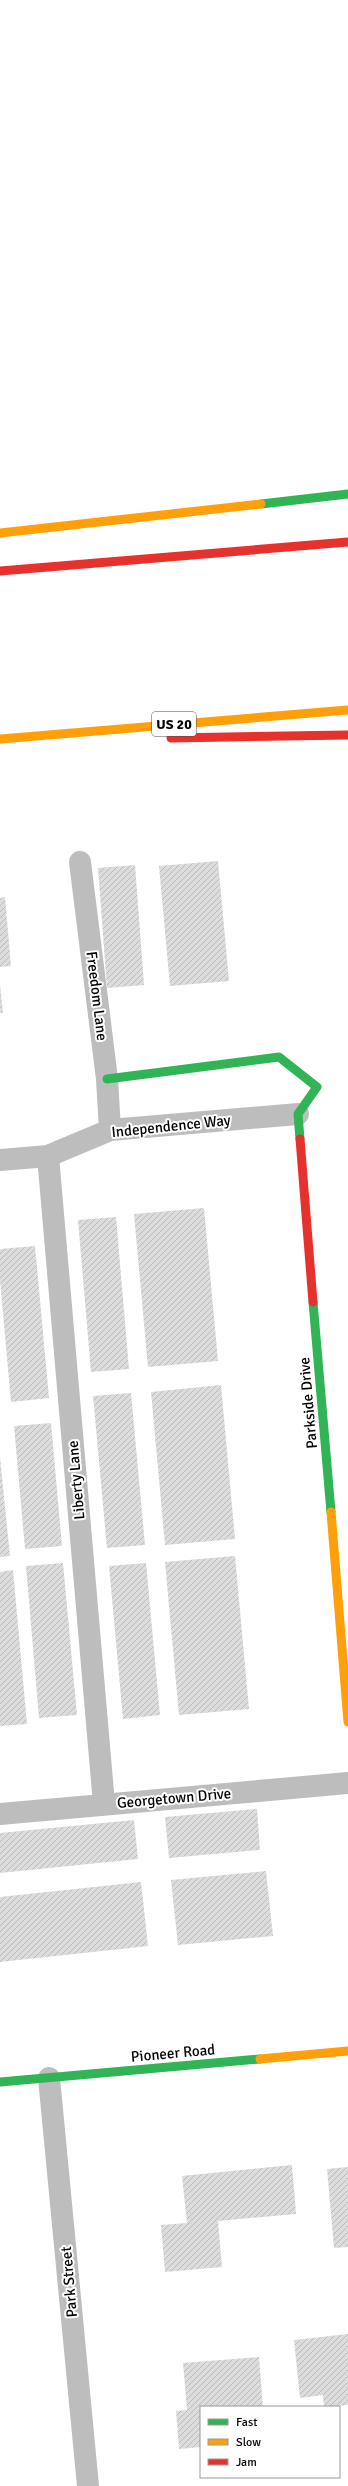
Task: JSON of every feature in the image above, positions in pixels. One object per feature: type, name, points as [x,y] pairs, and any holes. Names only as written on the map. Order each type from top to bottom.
[{"type":"main road","points":[[0,533],[348,494]]},
{"type":"main road","points":[[0,571],[348,542]]},
{"type":"main road","name":"US 20","points":[[0,740],[348,710]]},
{"type":"main road","points":[[158,738],[348,735]]},
{"type":"main road","points":[[0,740],[119,739]]},
{"type":"main road","points":[[107,1079],[279,1057],[317,1087],[298,1114]]},
{"type":"main road","name":"Parkside Drive","points":[[298,1114],[348,1722]]},
{"type":"main road","name":"Pioneer Road","points":[[0,2082],[348,2051]]},
{"type":"street","name":"Freedom Lane","points":[[80,862],[107,1079],[110,1130]]},
{"type":"street","name":"Independence Way","points":[[0,1160],[48,1156],[110,1130],[298,1114]]},
{"type":"street","name":"Liberty Lane","points":[[48,1156],[104,1804]]},
{"type":"street","name":"Georgetown Drive","points":[[0,1814],[348,1783]]},
{"type":"street","name":"Park Street","points":[[49,2078],[88,2486]]},
{"type":"building","points":[[218,861],[229,981],[170,986],[159,866]]},
{"type":"building","points":[[135,865],[144,985],[107,988],[98,868]]},
{"type":"building","points":[[5,897],[11,966],[0,967],[0,898]]},
{"type":"building","points":[[0,985],[3,1013],[0,1013]]},
{"type":"building","points":[[204,1208],[218,1361],[148,1367],[134,1214]]},
{"type":"building","points":[[116,1217],[129,1369],[91,1372],[78,1220]]},
{"type":"building","points":[[35,1246],[49,1398],[11,1402],[0,1280],[0,1249]]},
{"type":"building","points":[[221,1385],[235,1539],[165,1545],[151,1392]]},
{"type":"building","points":[[131,1393],[145,1545],[107,1548],[93,1396]]},
{"type":"building","points":[[51,1423],[62,1546],[25,1549],[14,1426]]},
{"type":"building","points":[[0,1457],[10,1556],[0,1557]]},
{"type":"building","points":[[235,1556],[249,1709],[179,1715],[165,1562]]},
{"type":"building","points":[[63,1563],[77,1715],[39,1718],[26,1566]]},
{"type":"building","points":[[146,1563],[160,1715],[123,1719],[109,1566]]},
{"type":"building","points":[[13,1570],[27,1724],[0,1726],[0,1572]]},
{"type":"building","points":[[257,1809],[260,1850],[169,1858],[165,1817]]},
{"type":"building","points":[[134,1820],[138,1859],[0,1873],[0,1833]]},
{"type":"building","points":[[266,1871],[273,1936],[178,1945],[171,1880]]},
{"type":"building","points":[[141,1882],[148,1946],[0,1962],[0,1897]]},
{"type":"building","points":[[292,2165],[296,2214],[218,2221],[222,2267],[165,2272],[161,2225],[187,2223],[182,2176]]},
{"type":"building","points":[[348,2167],[348,2247],[334,2248],[327,2169]]},
{"type":"building","points":[[348,2334],[348,2405],[324,2406],[323,2395],[300,2398],[294,2340]]},
{"type":"building","points":[[259,2357],[263,2406],[200,2406],[200,2447],[179,2449],[176,2411],[187,2410],[183,2363]]},
{"type":"traffic: fast","points":[[261,504],[348,494]]},
{"type":"traffic: fast","points":[[107,1079],[279,1057],[317,1087],[298,1114],[300,1139]]},
{"type":"traffic: fast","points":[[313,1302],[331,1512]]},
{"type":"traffic: fast","points":[[0,2082],[260,2059]]},
{"type":"traffic: slow","points":[[0,533],[261,504]]},
{"type":"traffic: slow","points":[[0,739],[348,710]]},
{"type":"traffic: slow","points":[[331,1512],[348,1722]]},
{"type":"traffic: slow","points":[[260,2059],[348,2051]]},
{"type":"traffic: jam","points":[[0,571],[348,542]]},
{"type":"traffic: jam","points":[[171,738],[348,735]]},
{"type":"traffic: jam","points":[[300,1139],[313,1302]]}]
